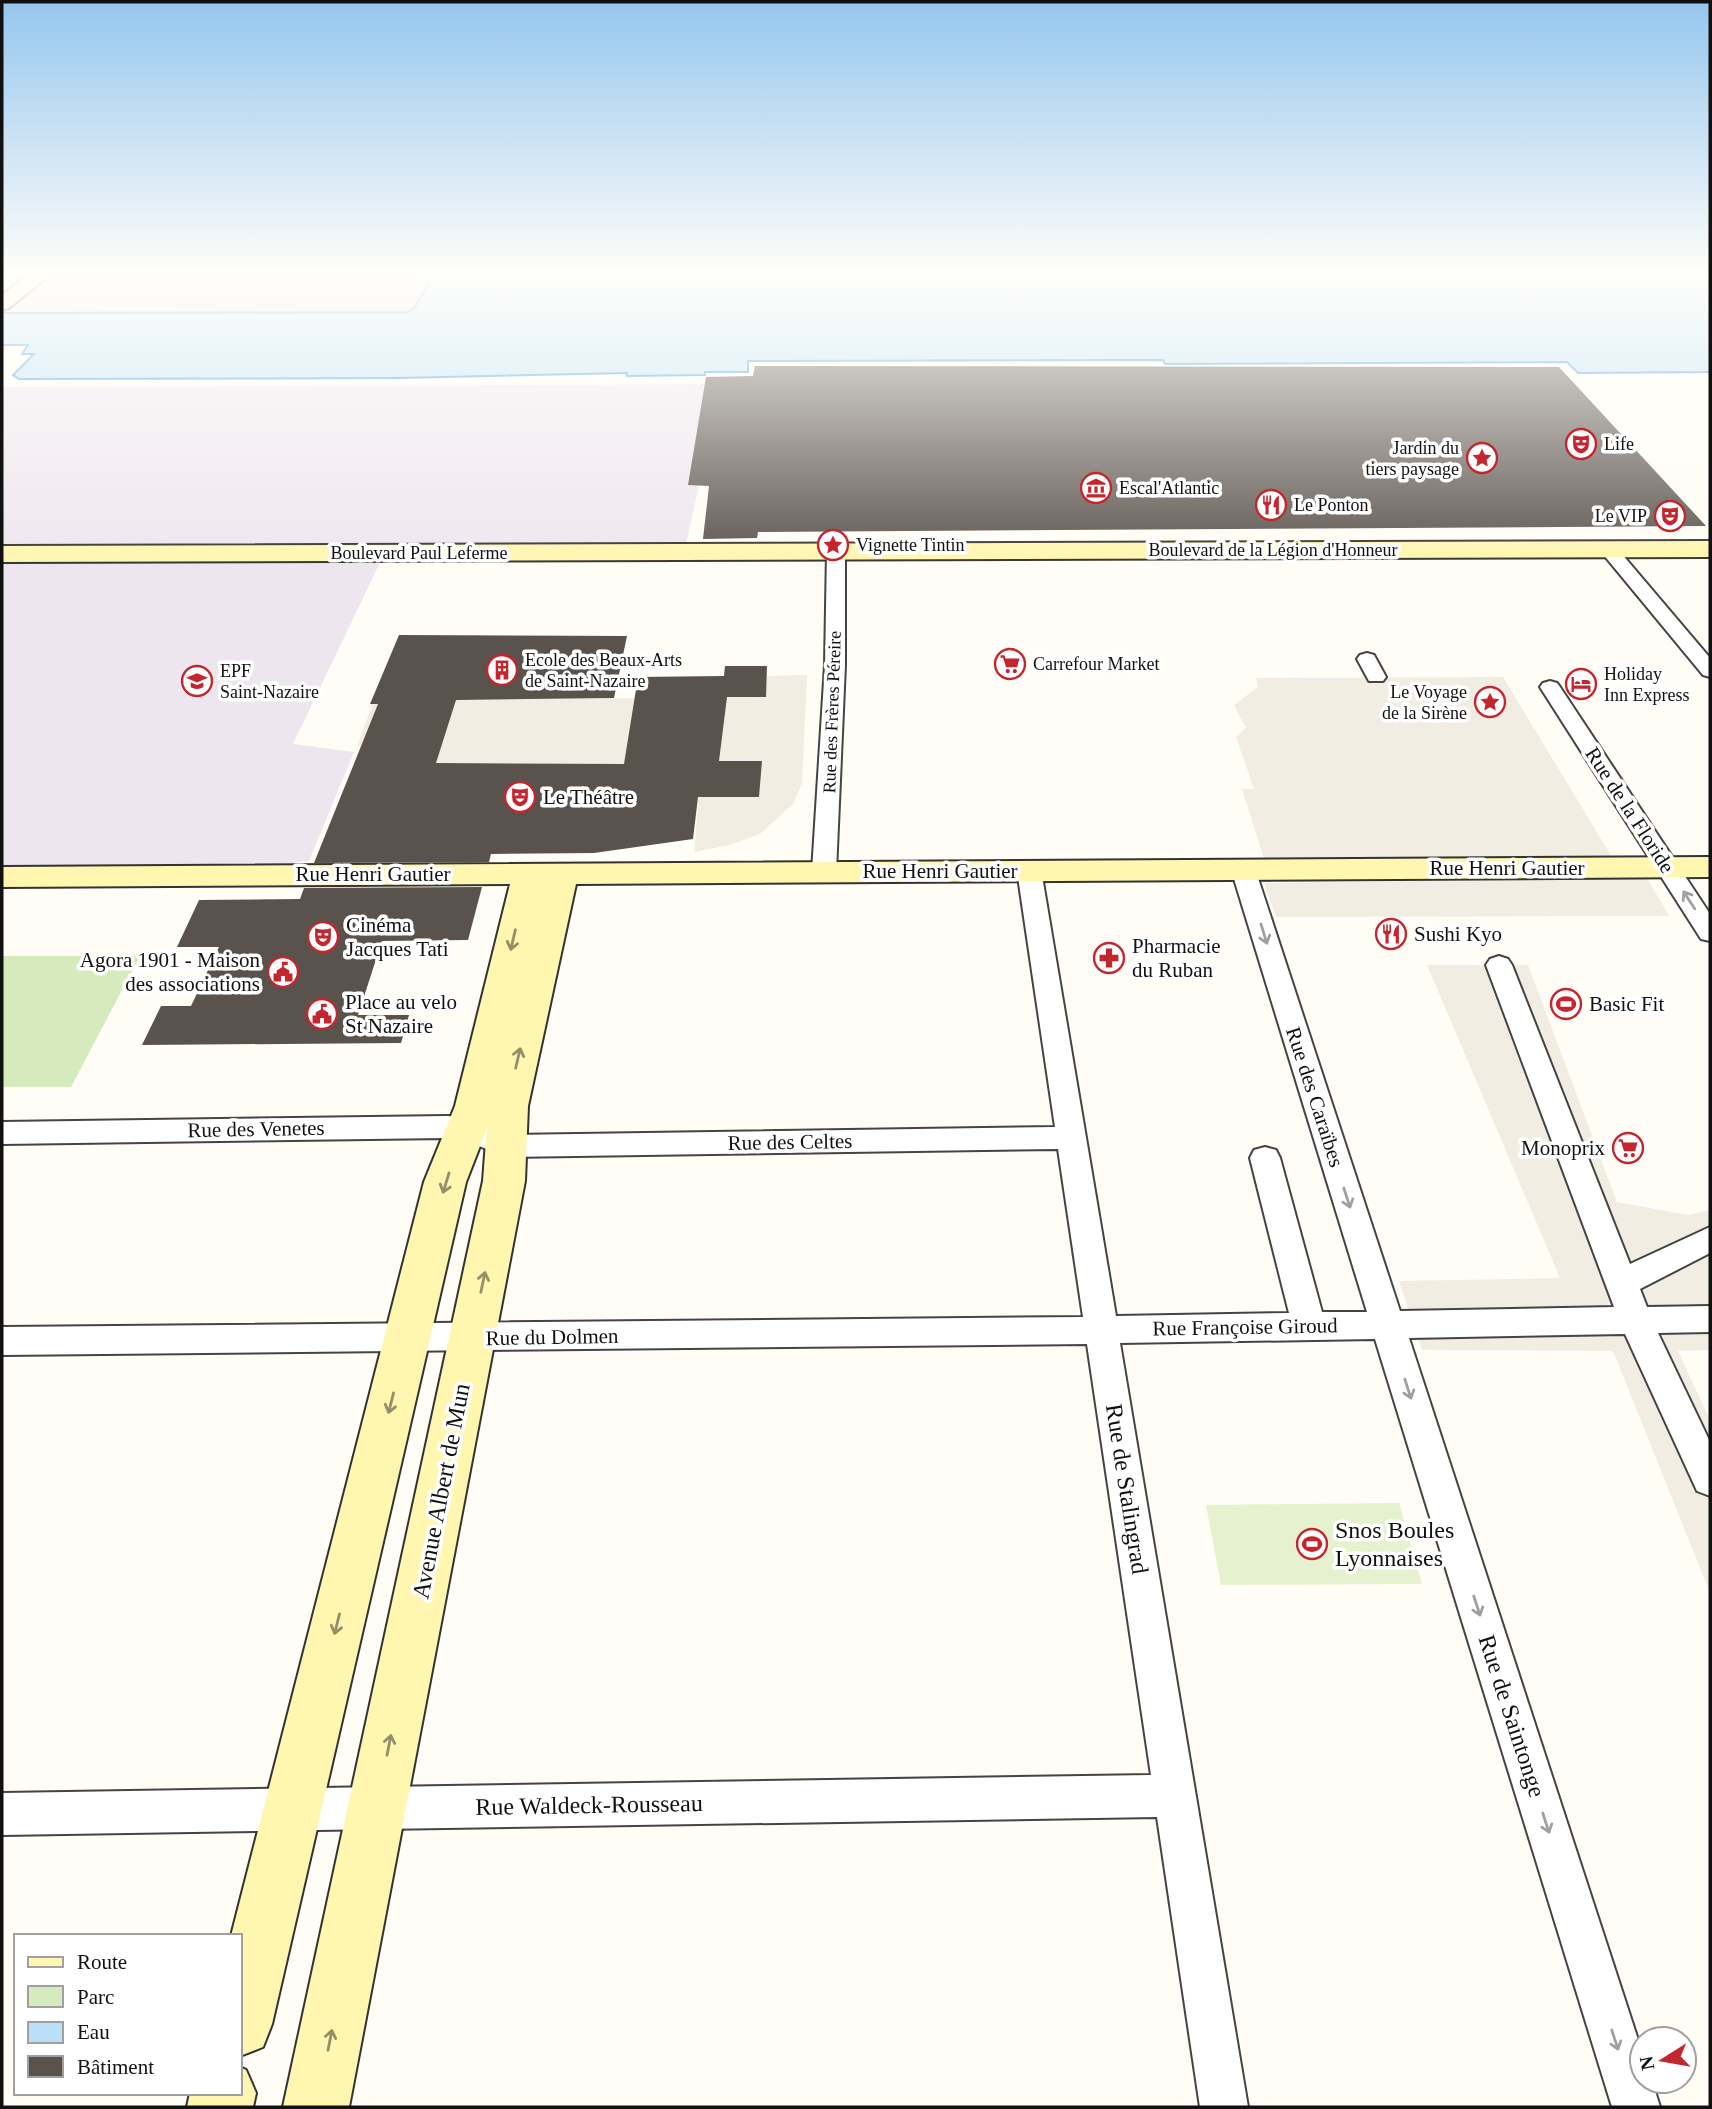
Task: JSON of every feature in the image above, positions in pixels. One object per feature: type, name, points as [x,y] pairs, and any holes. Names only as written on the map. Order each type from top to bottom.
[{"type":"street","name":"Boulevard de la Légion d'Honneur","points":[[836,551],[1710,549]]},
{"type":"street","points":[[1609,550],[1707,663]]},
{"type":"street","name":"Boulevard Paul Leferme","points":[[2,554],[836,551]]},
{"type":"street","name":"Rue des Frères Péreire","points":[[824,872],[835,665],[836,551]]},
{"type":"street","name":"Rue de la Floride","points":[[1550,687],[1710,933]]},
{"type":"street","name":"Rue Henri Gautier","points":[[2,877],[1243,869],[1443,864],[1710,867]]},
{"type":"street","name":"Rue des Caraïbes","points":[[1243,869],[1400,1323]]},
{"type":"street","name":"Rue de Stalingrad","points":[[1029,870],[1224,2107]]},
{"type":"street","name":"Avenue Albert de Mun","points":[[242,2016],[445,1182],[486,1137],[508,1106],[545,874]]},
{"type":"street","points":[[1499,965],[1635,1320],[1710,1480]]},
{"type":"street","name":"Rue des Venetes","points":[[2,1133],[373,1126],[486,1137]]},
{"type":"street","name":"Rue des Celtes","points":[[486,1137],[1072,1138]]},
{"type":"street","name":"Avenue Albert de Mun","points":[[316,2107],[504,1181],[486,1137]]},
{"type":"street","points":[[1265,1158],[1309,1326]]},
{"type":"street","points":[[1621,1283],[1710,1239]]},
{"type":"street","name":"Rue Françoise Giroud","points":[[1102,1331],[1400,1323],[1710,1319]]},
{"type":"street","name":"Rue de Saintonge","points":[[1400,1323],[1636,2107]]},
{"type":"street","name":"Rue du Dolmen","points":[[2,1341],[1102,1331]]},
{"type":"street","name":"Rue Waldeck-Rousseau","points":[[2,1814],[1175,1796]]},
{"type":"shaded area","points":[[721,384],[686,545],[387,548],[293,744],[354,752],[309,861],[171,876],[2,877],[2,387]]},
{"type":"shaded area","points":[[807,675],[802,783],[793,804],[760,834],[730,845],[694,852],[701,772],[759,796],[761,761],[719,761],[721,739],[624,764],[460,765],[436,763],[441,746],[357,746],[374,700],[765,697],[767,676]]},
{"type":"shaded area","points":[[1503,677],[1613,859],[1264,859],[1242,789],[1254,789],[1236,737],[1246,728],[1234,705],[1258,687],[1256,678]]},
{"type":"shaded area","points":[[1647,878],[1669,916],[1276,917],[1264,883]]},
{"type":"shaded area","points":[[1427,965],[1528,965],[1617,1202],[1688,1215],[1710,1210],[1710,1350],[1678,1351],[1710,1420],[1710,1593],[1613,1351],[1422,1350],[1399,1281],[1560,1278]]},
{"type":"green space","points":[[2,956],[140,956],[71,1087],[2,1087]]},
{"type":"green space","name":"Snos Boules Lyonnaises","points":[[1399,1503],[1422,1584],[1221,1585],[1206,1505]]},
{"type":"water","points":[[16,372],[705,372],[705,375],[627,376],[627,373],[400,378],[19,379],[13,375]]},
{"type":"building","points":[[754,372],[1564,372],[1706,526],[758,532],[757,538],[703,539],[709,486],[688,485],[706,377],[753,376]]},
{"type":"building","points":[[399,635],[627,636],[614,698],[456,700],[436,763],[624,764],[638,677],[724,676],[725,666],[767,666],[766,697],[727,697],[719,761],[762,761],[759,797],[698,797],[693,839],[594,853],[491,854],[489,862],[314,863],[378,704],[370,704]]},
{"type":"building","name":"Agora 1901 - Maison des associations","points":[[482,887],[468,940],[382,941],[358,1015],[409,1015],[401,1043],[142,1045],[161,1006],[191,1006],[219,947],[177,947],[199,900],[300,899],[304,888]]},
{"type":"place","name":"Life","points":[[1581,444]]},
{"type":"place","name":"Jardin du tiers paysage","points":[[1482,458]]},
{"type":"place","name":"Escal'Atlantic","points":[[1096,488]]},
{"type":"place","name":"Le Ponton","points":[[1271,505]]},
{"type":"place","name":"Le VIP","points":[[1670,516]]},
{"type":"place","name":"Vignette Tintin","points":[[833,545]]},
{"type":"place","name":"Carrefour Market","points":[[1010,664]]},
{"type":"place","name":"Ecole des Beaux-Arts de Saint-Nazaire","points":[[502,670]]},
{"type":"place","name":"EPF Saint-Nazaire","points":[[197,681]]},
{"type":"place","name":"Holiday Inn Express","points":[[1581,684]]},
{"type":"place","name":"Le Voyage de la Sirène","points":[[1490,702]]},
{"type":"place","name":"Le Théâtre","points":[[520,797]]},
{"type":"place","name":"Sushi Kyo","points":[[1391,934]]},
{"type":"place","name":"Cinéma Jacques Tati","points":[[323,937]]},
{"type":"place","name":"Pharmacie du Ruban","points":[[1109,958]]},
{"type":"place","name":"Agora 1901 - Maison des associations","points":[[283,972]]},
{"type":"place","name":"Basic Fit","points":[[1566,1004]]},
{"type":"place","name":"Place au velo St Nazaire","points":[[322,1014]]},
{"type":"place","name":"Monoprix","points":[[1628,1148]]},
{"type":"place","name":"Snos Boules Lyonnaises","points":[[1312,1544]]}]
